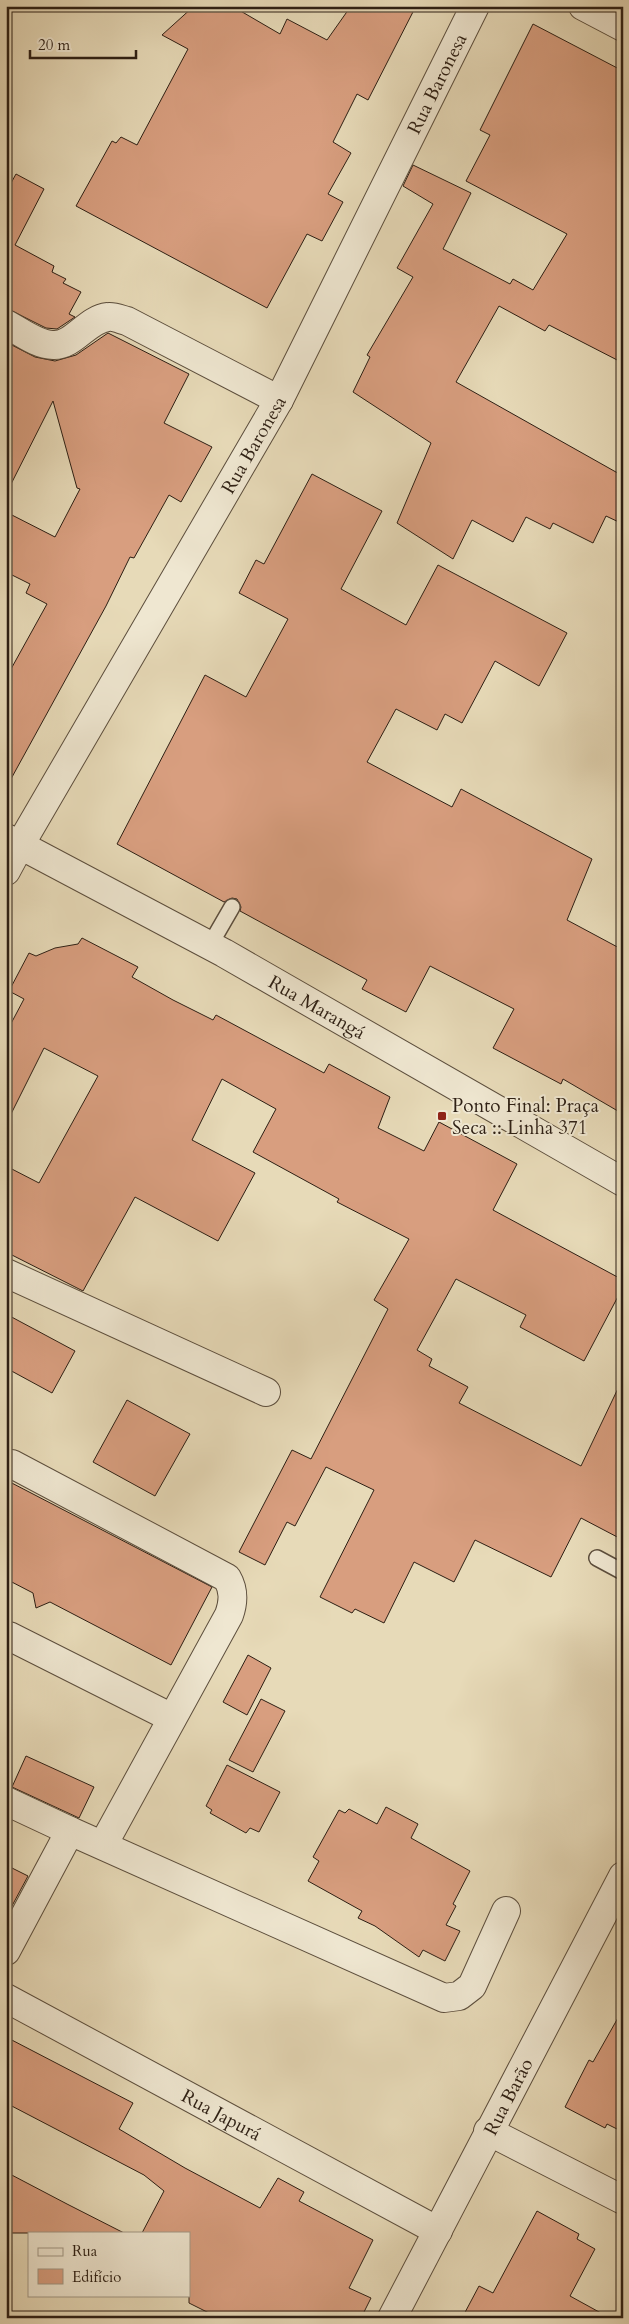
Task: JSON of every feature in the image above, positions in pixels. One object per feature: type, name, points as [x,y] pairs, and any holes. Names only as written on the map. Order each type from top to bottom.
[{"type":"street","name":"Rua Baronesa","points":[[6,871],[13,841],[279,400],[475,6]]},
{"type":"street","points":[[582,6],[623,27]]},
{"type":"street","points":[[6,324],[39,342],[53,345],[66,342],[94,322],[108,317],[127,321],[279,400]]},
{"type":"street","name":"Rua Marangá","points":[[13,841],[210,946],[623,1182]]},
{"type":"street","points":[[6,1273],[266,1392]]},
{"type":"street","points":[[12,1464],[227,1578],[231,1585],[233,1604],[103,1846]]},
{"type":"street","points":[[7,1637],[172,1718]]},
{"type":"street","points":[[6,1801],[444,1998],[459,1996],[472,1986],[506,1911]]},
{"type":"street","points":[[6,1951],[70,1831]]},
{"type":"street","name":"Rua Barão","points":[[392,2318],[488,2131],[623,1876]]},
{"type":"street","name":"Rua Japurá","points":[[6,1998],[438,2231]]},
{"type":"street","points":[[488,2131],[623,2200]]},
{"type":"lane","points":[[210,946],[232,907]]},
{"type":"lane","points":[[597,1558],[623,1572]]},
{"type":"building","points":[[194,6],[232,6],[280,34],[287,19],[327,40],[351,6],[416,6],[368,100],[357,94],[333,142],[351,153],[328,194],[343,202],[322,241],[307,234],[267,308],[76,206],[112,141],[116,143],[121,137],[137,145],[188,49],[162,35]]},
{"type":"building","points":[[533,24],[623,71],[623,363],[549,325],[545,331],[499,306],[456,382],[623,476],[623,524],[606,516],[593,543],[553,523],[550,529],[526,517],[513,542],[472,520],[453,559],[397,523],[431,443],[353,392],[370,357],[367,355],[413,277],[397,268],[433,204],[403,186],[413,165],[471,193],[443,249],[510,284],[513,279],[533,290],[567,234],[466,181],[490,135],[480,130]]},
{"type":"building","points":[[16,174],[44,189],[15,245],[54,266],[52,272],[66,279],[63,283],[81,292],[69,314],[75,317],[57,329],[46,328],[6,308],[6,192]]},
{"type":"building","points":[[108,333],[189,374],[164,423],[212,447],[181,502],[169,495],[134,558],[130,557],[106,606],[6,788],[6,678],[47,604],[26,593],[30,584],[6,572],[6,512],[55,537],[80,489],[77,488],[53,401],[6,494],[6,342],[35,357],[55,361],[76,355]]},
{"type":"building","points":[[312,474],[382,511],[341,589],[406,625],[438,565],[567,633],[539,686],[495,661],[462,723],[445,714],[437,730],[396,709],[367,762],[452,807],[461,789],[592,859],[567,920],[623,950],[623,1114],[563,1079],[561,1084],[493,1048],[514,1009],[430,966],[406,1012],[362,989],[367,980],[240,911],[241,907],[237,899],[232,898],[224,902],[117,844],[205,675],[246,697],[288,619],[239,593],[256,560],[264,564]]},
{"type":"building","points":[[82,938],[138,967],[132,977],[173,1000],[213,1020],[216,1015],[324,1073],[329,1064],[390,1097],[378,1128],[424,1151],[439,1122],[517,1164],[493,1210],[623,1280],[623,1287],[584,1361],[520,1327],[526,1315],[456,1279],[417,1350],[432,1359],[429,1366],[468,1387],[459,1403],[581,1466],[623,1378],[623,1540],[581,1518],[551,1577],[475,1540],[454,1582],[414,1562],[384,1623],[355,1609],[352,1613],[320,1597],[374,1490],[326,1467],[295,1526],[287,1522],[265,1565],[239,1552],[292,1450],[311,1459],[388,1309],[374,1300],[409,1239],[337,1202],[339,1199],[253,1152],[276,1109],[222,1079],[192,1140],[255,1173],[218,1241],[135,1197],[83,1291],[6,1252],[6,1166],[39,1183],[98,1076],[44,1048],[6,1124],[6,1033],[24,999],[9,991],[29,953],[36,956],[55,948],[78,944]]},
{"type":"building","points":[[6,1314],[75,1351],[52,1393],[6,1368]]},
{"type":"building","points":[[127,1400],[190,1434],[155,1496],[93,1462]]},
{"type":"building","points":[[6,1480],[212,1587],[171,1665],[50,1602],[36,1608],[33,1593],[6,1579]]},
{"type":"building","points":[[248,1655],[271,1668],[247,1715],[223,1702]]},
{"type":"building","points":[[261,1699],[285,1711],[253,1772],[229,1760]]},
{"type":"building","points":[[26,1756],[94,1787],[79,1818],[12,1787]]},
{"type":"building","points":[[227,1765],[280,1792],[259,1832],[250,1828],[246,1833],[210,1813],[212,1810],[206,1806]]},
{"type":"building","points":[[386,1807],[418,1824],[411,1838],[470,1871],[453,1904],[456,1906],[446,1925],[460,1931],[445,1961],[423,1950],[419,1957],[375,1926],[358,1918],[362,1911],[308,1881],[319,1861],[313,1857],[339,1810],[345,1813],[349,1809],[377,1824]]},
{"type":"building","points":[[6,1865],[28,1876],[6,1917]]},
{"type":"building","points":[[623,2009],[623,2132],[607,2124],[605,2128],[565,2107],[589,2060],[593,2062]]},
{"type":"building","points":[[6,2037],[133,2103],[119,2129],[185,2168],[260,2208],[278,2178],[304,2192],[299,2201],[373,2240],[349,2288],[371,2298],[361,2318],[219,2318],[189,2303],[190,2232],[143,2232],[164,2191],[144,2175],[6,2103]]},
{"type":"building","points":[[6,2172],[122,2232],[28,2232],[6,2233]]},
{"type":"building","points":[[537,2211],[579,2234],[577,2239],[595,2249],[570,2296],[610,2318],[462,2318],[479,2286],[493,2293]]},
{"type":"place","name":"Ponto Final: Praça Seca :: Linha 371","points":[[442,1116]]}]
